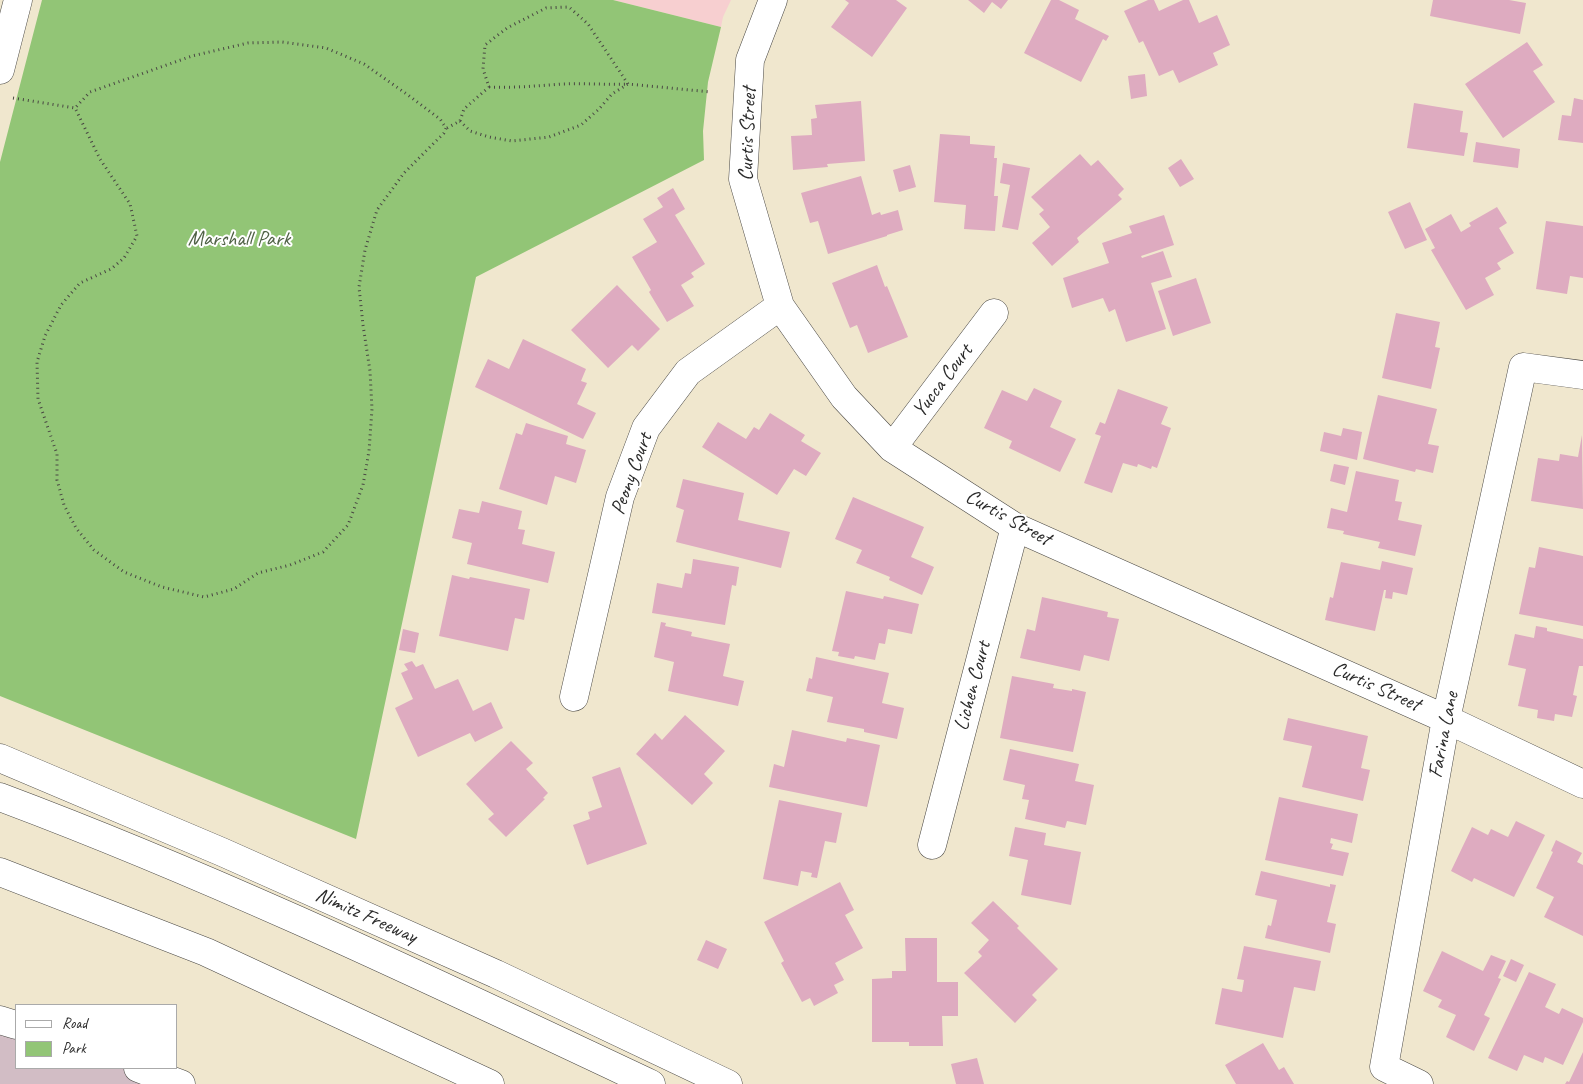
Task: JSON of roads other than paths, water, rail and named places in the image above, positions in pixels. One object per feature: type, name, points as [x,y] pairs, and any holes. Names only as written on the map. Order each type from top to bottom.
[{"type":"main road","points":[[0,70],[18,0]]},
{"type":"main road","name":"Curtis Street","points":[[773,0],[750,60],[743,179],[780,306],[844,397],[892,448],[1015,527],[1446,719],[1583,784]]},
{"type":"main road","name":"Peony Court","points":[[574,697],[620,497],[646,428],[688,372],[780,306]]},
{"type":"main road","name":"Yucca Court","points":[[892,448],[994,313]]},
{"type":"main road","name":"Farina Lane","points":[[1418,1084],[1384,1068],[1446,719],[1523,368],[1583,376]]},
{"type":"main road","name":"Lichen Court","points":[[932,845],[1015,527]]},
{"type":"main road","name":"Nimitz Freeway","points":[[0,758],[222,852],[452,954],[728,1084]]},
{"type":"main road","points":[[0,797],[209,881],[430,980],[651,1084]]},
{"type":"main road","points":[[0,872],[206,952],[490,1084]]},
{"type":"main road","points":[[0,1020],[15,1025]]},
{"type":"main road","points":[[141,1069],[181,1084]]},
{"type":"park label","name":"Marshall Park","points":[[239,239]]}]
